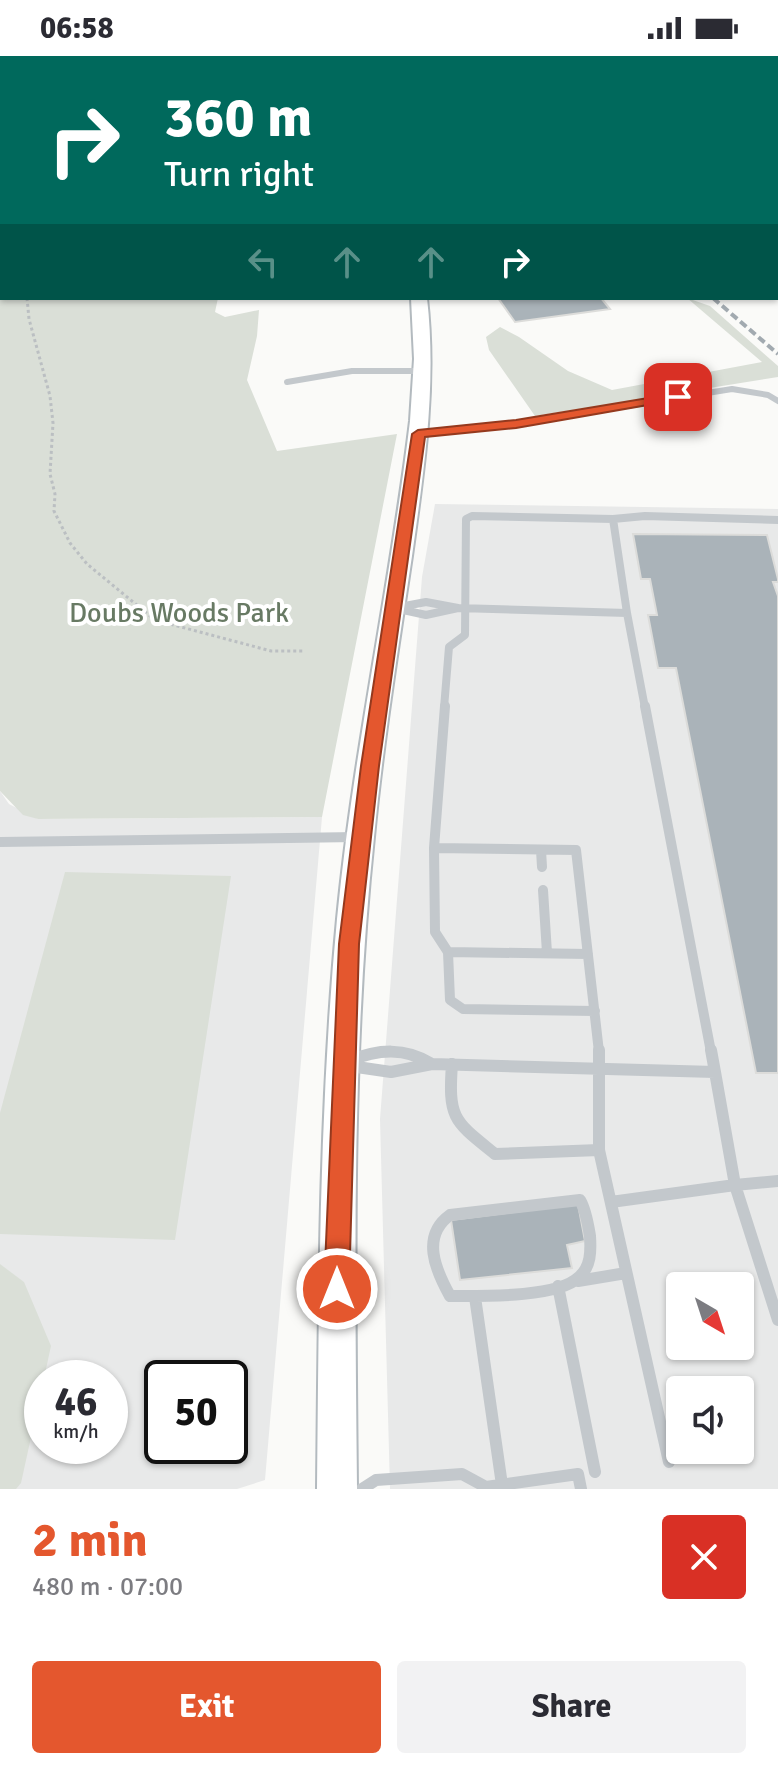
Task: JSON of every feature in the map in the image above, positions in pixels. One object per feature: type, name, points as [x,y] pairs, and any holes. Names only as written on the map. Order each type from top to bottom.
[{"type":"main road","points":[[337,1489],[336,1260],[349,944],[360,837],[418,434],[422,371],[419,300]]},
{"type":"lane","points":[[287,382],[352,371],[422,371]]},
{"type":"lane","points":[[418,434],[516,424],[732,389],[768,395],[778,401]]},
{"type":"lane","points":[[595,1011],[463,1009],[450,1000],[448,952],[435,932],[434,848],[449,647],[465,635],[462,608],[466,519],[472,516],[613,519],[645,516],[778,520]]},
{"type":"lane","points":[[613,519],[627,613],[735,1185],[778,1320]]},
{"type":"lane","points":[[394,608],[418,602],[446,603],[462,608],[627,613]]},
{"type":"lane","points":[[0,842],[360,837]]},
{"type":"lane","points":[[434,848],[576,850],[601,1068],[599,1150],[666,1449]]},
{"type":"lane","points":[[541,850],[542,867]]},
{"type":"lane","points":[[543,890],[547,953]]},
{"type":"lane","points":[[448,952],[588,954]]},
{"type":"lane","points":[[342,1064],[370,1052],[415,1053],[432,1064]]},
{"type":"lane","points":[[342,1064],[372,1073],[410,1072],[432,1064],[715,1072]]},
{"type":"lane","points":[[452,1064],[449,1107],[456,1121],[495,1154],[599,1150]]},
{"type":"lane","points":[[611,1202],[778,1181]]},
{"type":"lane","points":[[578,1281],[587,1267],[590,1240],[580,1200],[450,1215],[438,1221],[433,1232],[433,1252],[440,1279],[450,1296],[475,1297],[558,1286],[626,1273]]},
{"type":"lane","points":[[558,1286],[595,1472]]},
{"type":"lane","points":[[475,1297],[502,1485]]},
{"type":"lane","points":[[362,1489],[376,1480],[462,1474],[485,1488],[578,1474],[581,1489]]},
{"type":"path","points":[[27,300],[29,319],[50,396],[53,423],[50,474],[55,494],[54,511],[70,543],[87,564],[155,620],[271,651],[303,651]]},
{"type":"shaded area","points":[[435,504],[778,509],[778,1489],[390,1489],[380,1119],[422,577]]},
{"type":"shaded area","points":[[0,791],[9,804],[38,819],[322,817],[265,1480],[237,1489],[0,1489]]},
{"type":"green space","name":"Doubs Woods Park","points":[[0,300],[218,300],[215,312],[225,317],[259,310],[257,336],[247,380],[277,451],[397,434],[322,817],[38,819],[23,815],[0,791]]},
{"type":"green space","points":[[689,300],[710,306],[778,366],[778,377],[535,416],[489,350],[486,337],[500,327],[568,371],[612,390],[762,362]]},
{"type":"green space","points":[[65,872],[231,876],[175,1240],[0,1234],[0,1113]]},
{"type":"green space","points":[[0,1264],[24,1282],[51,1346],[48,1360],[24,1360],[25,1464],[21,1483],[16,1489],[0,1489]]},
{"type":"building","points":[[499,300],[603,300],[610,309],[515,322]]},
{"type":"building","points":[[633,534],[767,535],[778,579],[778,582],[773,582],[778,596],[778,1073],[756,1073],[676,668],[658,668],[648,615],[657,615],[650,579],[641,579]]},
{"type":"building","points":[[578,1204],[585,1241],[567,1245],[572,1268],[460,1280],[451,1220]]},
{"type":"railway","points":[[715,300],[778,354]]},
{"type":"route","points":[[337,1289],[342,1064],[349,944],[360,837],[418,434],[516,424],[678,397]]}]
